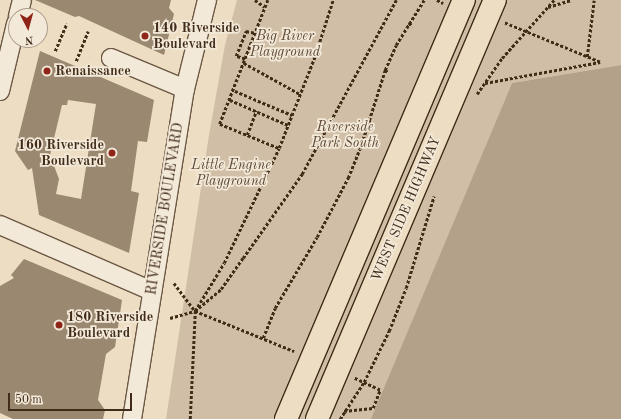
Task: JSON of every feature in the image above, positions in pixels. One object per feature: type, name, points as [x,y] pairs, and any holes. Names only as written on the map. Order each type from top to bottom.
[{"type":"highway","name":"WEST SIDE HIGHWAY","points":[[286,419],[464,0]]},
{"type":"highway","name":"WEST SIDE HIGHWAY","points":[[317,419],[497,10]]},
{"type":"street","name":"RIVERSIDE BOULEVARD","points":[[132,419],[185,89],[206,0]]},
{"type":"street","points":[[0,91],[10,48]]},
{"type":"street","points":[[111,58],[185,89]]},
{"type":"street","points":[[0,225],[152,290]]},
{"type":"path","points":[[255,0],[265,7]]},
{"type":"path","points":[[268,0],[244,61],[235,91],[220,124],[279,148]]},
{"type":"path","points":[[190,419],[195,311],[224,263],[279,148],[300,94],[333,0]]},
{"type":"path","points":[[170,318],[195,311],[221,289],[302,174],[396,0]]},
{"type":"path","points":[[263,338],[275,308],[317,238],[348,178],[360,150],[368,120],[385,70],[409,23],[424,0]]},
{"type":"path","points":[[473,101],[484,84],[524,32],[554,0]]},
{"type":"path","points":[[548,8],[571,0]]},
{"type":"path","points":[[587,57],[594,0]]},
{"type":"path","points":[[484,84],[600,62],[524,32],[497,10]]},
{"type":"path","points":[[55,51],[67,23]]},
{"type":"path","points":[[409,23],[413,26]]},
{"type":"path","points":[[256,33],[246,30],[236,56],[300,94]]},
{"type":"path","points":[[76,61],[88,31]]},
{"type":"path","points":[[385,70],[389,72]]},
{"type":"path","points":[[235,91],[292,115]]},
{"type":"path","points":[[230,100],[288,125]]},
{"type":"path","points":[[247,135],[256,111]]},
{"type":"path","points":[[368,120],[372,121]]},
{"type":"path","points":[[340,419],[364,382],[390,331],[406,288],[436,191]]},
{"type":"path","points":[[174,283],[195,311],[299,354]]},
{"type":"path","points":[[340,411],[373,408],[380,390],[351,377]]},
{"type":"green space","name":"Riverside Park South","points":[[237,0],[621,0],[621,65],[512,83],[372,419],[166,419],[209,135],[225,45]]},
{"type":"shaded area","points":[[621,65],[621,419],[371,419],[512,83]]},
{"type":"building","name":"140 Riverside Boulevard","points":[[35,0],[171,0],[169,8],[174,14],[164,55],[79,16],[75,17]]},
{"type":"building","name":"160 Riverside Boulevard","points":[[40,51],[154,100],[147,142],[138,141],[131,191],[139,193],[129,253],[39,215],[32,168],[28,170],[15,151]],"holes":[[[68,100],[96,104],[81,199],[56,194],[59,179],[50,155],[62,105],[67,105]]]},
{"type":"building","name":"180 Riverside Boulevard","points":[[24,259],[122,300],[115,347],[106,354],[98,400],[105,410],[103,419],[13,419],[0,413],[0,286],[14,278],[11,275]]},
{"type":"place","name":"140 Riverside Boulevard","points":[[145,36]]},
{"type":"place","name":"Renaissance","points":[[47,71]]},
{"type":"place","name":"160 Riverside Boulevard","points":[[112,153]]},
{"type":"place","name":"180 Riverside Boulevard","points":[[59,325]]},
{"type":"park label","name":"Big River Playground","points":[[285,44]]},
{"type":"park label","name":"Little Engine Playground","points":[[231,174]]}]
